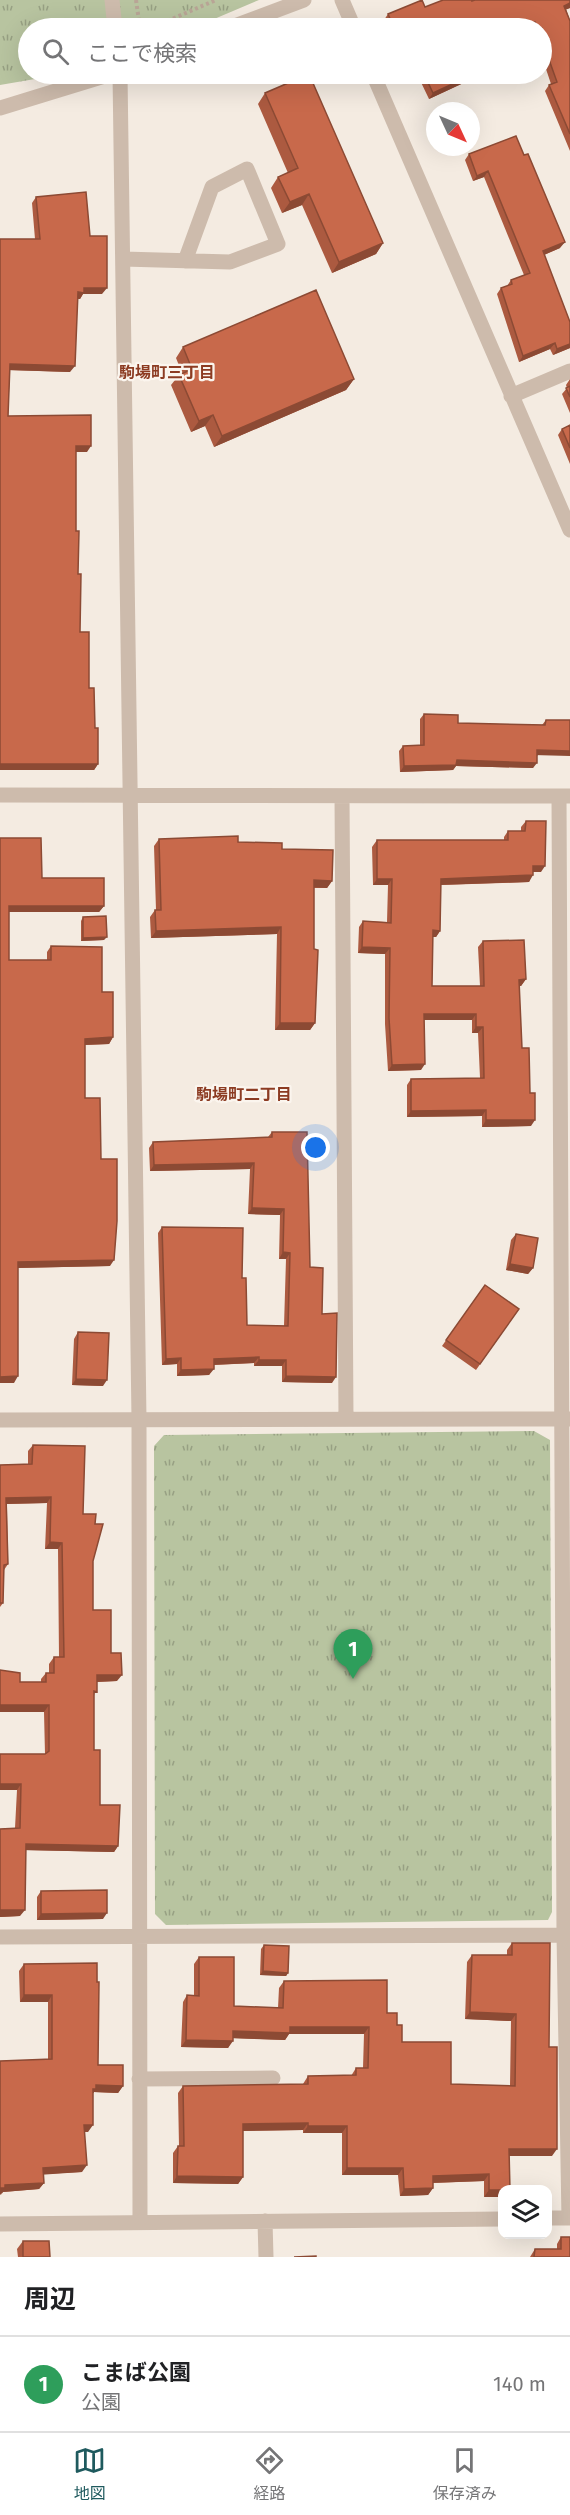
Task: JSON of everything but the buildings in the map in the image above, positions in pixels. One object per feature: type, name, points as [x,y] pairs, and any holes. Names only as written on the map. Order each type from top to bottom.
[{"type":"street","points":[[112,0],[114,18]]},
{"type":"street","points":[[256,18],[304,0]]},
{"type":"street","points":[[342,0],[350,18]]},
{"type":"street","points":[[0,108],[78,84]]},
{"type":"street","points":[[120,84],[139,1419],[140,2222]]},
{"type":"street","points":[[378,84],[570,530]]},
{"type":"street","points":[[123,259],[185,261],[230,262],[278,244],[247,169],[212,187],[185,261]]},
{"type":"street","points":[[511,396],[570,371]]},
{"type":"street","points":[[0,795],[564,796],[567,1935],[570,2218],[552,2218]]},
{"type":"street","points":[[342,796],[346,1418]]},
{"type":"street","points":[[0,1420],[565,1419]]},
{"type":"street","points":[[0,1937],[567,1935]]},
{"type":"street","points":[[139,2079],[273,2078]]},
{"type":"street","points":[[0,2224],[498,2218]]},
{"type":"street","points":[[265,2221],[266,2257]]},
{"type":"path","points":[[136,0],[139,18]]},
{"type":"path","points":[[174,18],[216,0]]},
{"type":"green space","points":[[0,0],[259,0],[217,18],[18,18],[18,82],[0,85]]},
{"type":"green space","points":[[534,1431],[550,1440],[552,1912],[548,1920],[166,1925],[155,1914],[154,1446],[164,1435]]},
{"type":"place","name":"こまば公園","points":[[353,1679]]},
{"type":"district","name":"駒場町三丁目","points":[[167,372]]},
{"type":"district","name":"駒場町二丁目","points":[[244,1094]]}]
